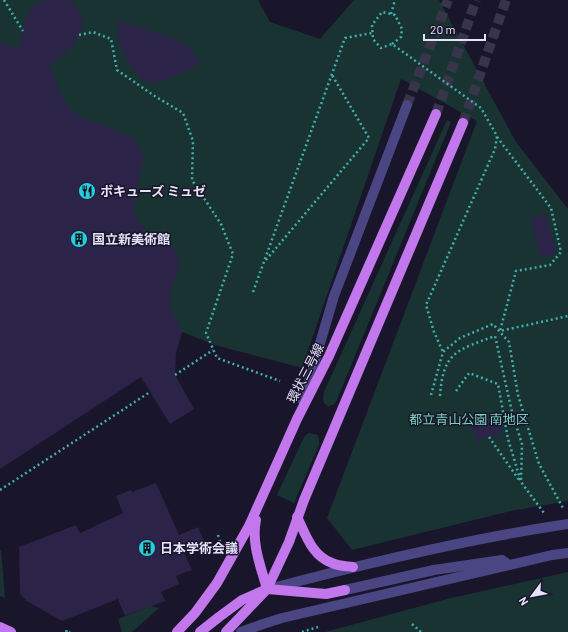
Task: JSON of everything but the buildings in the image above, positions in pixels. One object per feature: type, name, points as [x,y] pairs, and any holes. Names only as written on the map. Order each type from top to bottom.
[{"type":"main road","name":"環状三号線","points":[[178,632],[218,583],[249,526],[300,411],[329,356],[436,114]]},
{"type":"main road","points":[[226,632],[267,589],[289,542],[297,517],[463,123]]},
{"type":"main road","points":[[259,504],[254,528],[254,541],[267,589]]},
{"type":"main road","points":[[297,517],[314,552],[324,560],[333,564],[353,568]]},
{"type":"main road","points":[[200,632],[242,600],[267,589],[326,594],[345,590]]},
{"type":"main road","points":[[0,627],[10,632]]},
{"type":"street","points":[[300,411],[334,296],[407,105]]},
{"type":"street","points":[[267,589],[509,533],[568,524]]},
{"type":"street","points":[[345,590],[434,570],[505,563],[568,553]]},
{"type":"street","points":[[242,632],[282,618],[505,563]]},
{"type":"path","points":[[4,0],[23,31]]},
{"type":"path","points":[[391,14],[395,0]]},
{"type":"path","points":[[79,35],[93,32],[111,39],[117,70],[153,95],[183,113],[193,141],[192,180],[221,224],[233,254],[206,333],[217,358],[280,381]]},
{"type":"path","points":[[253,292],[346,38],[372,33]]},
{"type":"path","points":[[264,261],[369,138],[332,75]]},
{"type":"path","points":[[497,136],[551,208],[561,252],[550,265],[516,271],[500,331]]},
{"type":"path","points":[[500,331],[568,316]]},
{"type":"path","points":[[431,395],[443,352],[460,338],[493,324],[509,342],[518,395],[539,464],[565,511]]},
{"type":"path","points":[[440,396],[441,379],[447,361],[462,348],[495,336],[512,412],[522,444],[521,482]]},
{"type":"path","points":[[175,375],[213,350]]},
{"type":"path","points":[[456,391],[469,373],[498,384],[508,439],[521,482]]},
{"type":"path","points":[[0,490],[150,392]]},
{"type":"path","points":[[489,437],[545,514]]},
{"type":"path","points":[[412,624],[421,632]]},
{"type":"path","points":[[302,632],[318,627]]},
{"type":"path","points":[[66,632],[67,630],[70,632]]},
{"type":"green space","name":"都立青山公園 南地区","points":[[0,0],[258,0],[270,22],[320,39],[354,0],[439,0],[516,142],[568,209],[568,501],[511,511],[352,550],[327,518],[477,121],[401,79],[302,368],[215,345],[0,260]]},
{"type":"green space","points":[[447,120],[451,122],[336,402],[333,405],[328,406],[324,403],[324,392]]},
{"type":"green space","points":[[309,433],[318,435],[319,445],[294,503],[277,495],[304,437]]},
{"type":"green space","points":[[1,550],[5,598],[0,596]]},
{"type":"green space","points":[[568,572],[568,632],[325,632],[447,599]]},
{"type":"green space","points":[[151,606],[159,608],[132,632],[122,632],[118,619]]},
{"type":"tunnel","points":[[407,105],[448,0]]},
{"type":"tunnel","points":[[436,114],[476,0]]},
{"type":"tunnel","points":[[463,123],[506,0]]},
{"type":"place","name":"ボキューズ ミュゼ","points":[[87,191]]},
{"type":"place","name":"国立新美術館","points":[[79,239]]},
{"type":"place","name":"日本学術会議","points":[[147,548]]}]
